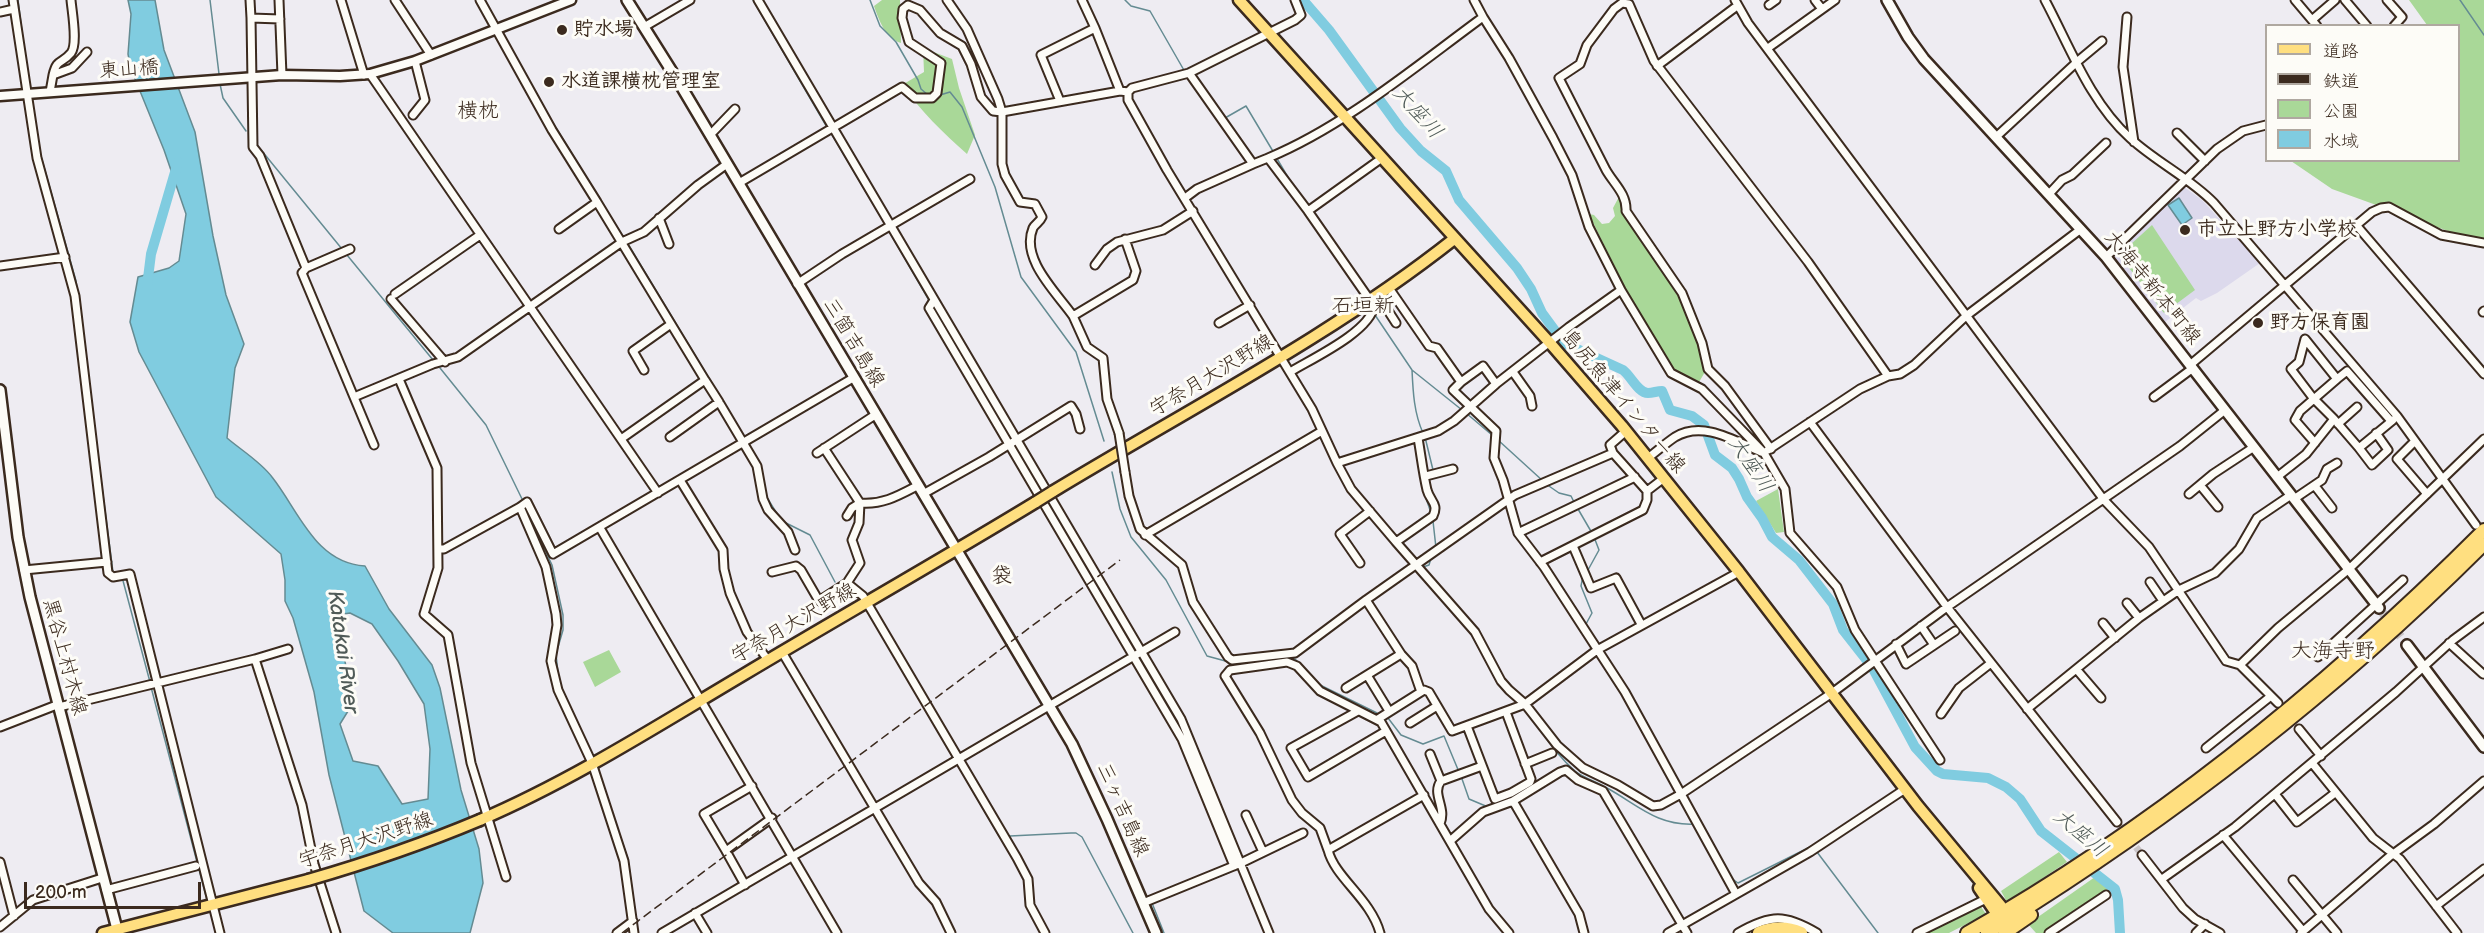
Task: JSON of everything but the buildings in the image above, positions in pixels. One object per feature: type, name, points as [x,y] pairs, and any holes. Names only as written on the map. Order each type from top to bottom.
[{"type":"highway","points":[[1987,933],[2096,861],[2284,713],[2408,603],[2480,527]]},
{"type":"highway","points":[[2096,861],[2123,846],[2217,778],[2333,684],[2413,613],[2484,544]]},
{"type":"highway","points":[[1969,932],[2075,876]]},
{"type":"highway","points":[[2005,933],[2075,876]]},
{"type":"highway","points":[[1759,933],[1768,929],[1785,928],[1802,933]]},
{"type":"main road","name":"三箇吉島線","points":[[627,0],[739,183],[1049,705]]},
{"type":"main road","name":"島尻魚津インター線","points":[[1239,0],[1550,343],[1626,431],[1738,572],[1905,789],[1952,848],[1998,908],[1986,899],[1952,848]]},
{"type":"main road","name":"大海寺新本町線","points":[[1887,0],[1908,37],[1924,59],[2106,257],[2378,606]]},
{"type":"main road","name":"宇奈月大沢野線","points":[[103,933],[369,863],[428,842],[524,800],[592,763],[957,550],[1280,356],[1389,288],[1454,239]]},
{"type":"main road","name":"黒谷上村木線","points":[[0,390],[4,454],[24,570],[117,931]]},
{"type":"main road","points":[[2407,645],[2484,747]]},
{"type":"main road","name":"三ヶ吉島線","points":[[1049,705],[1072,744],[1156,933]]},
{"type":"street","points":[[13,0],[37,158],[75,296],[108,573],[113,577],[130,574],[220,933]]},
{"type":"street","points":[[50,92],[55,65],[72,52],[75,44],[71,0]]},
{"type":"street","points":[[250,0],[253,147],[260,156],[306,268]]},
{"type":"street","points":[[279,0],[282,75]]},
{"type":"street","points":[[395,0],[431,55]]},
{"type":"street","points":[[480,0],[552,130],[757,466],[763,499],[768,510],[788,532],[795,550]]},
{"type":"street","name":"東山橋","points":[[0,96],[282,75],[367,74],[415,61],[571,0]]},
{"type":"street","points":[[644,27],[690,0]]},
{"type":"street","points":[[758,0],[887,228],[934,300],[1017,440],[1138,654],[1182,739],[1234,866]]},
{"type":"street","points":[[947,0],[967,29],[1002,112],[1002,164],[1005,175],[1020,202],[1035,204],[1042,217],[1034,227],[1032,255],[1045,279],[1073,316],[1087,346],[1103,358],[1107,399],[1119,433],[1136,522],[1145,535],[1177,559],[1182,566],[1193,602],[1228,657],[1236,660],[1286,658],[1297,666],[1320,691],[1378,719],[1489,909],[1509,933]]},
{"type":"street","points":[[1083,0],[1128,100],[1167,171],[1194,211],[1312,409],[1351,489],[1475,632],[1501,681],[1526,704],[1557,745],[1590,774],[1608,780],[1653,806],[1661,805],[1681,794],[1832,693],[1947,607],[2181,446],[2225,410]]},
{"type":"street","points":[[739,183],[902,87],[915,98],[932,98],[937,93],[941,63],[909,42],[902,18],[903,9],[907,3],[920,10],[940,33],[962,46],[971,64],[981,97],[993,111],[1002,112],[1124,92],[1189,73],[1301,15],[1295,0]]},
{"type":"street","points":[[1474,0],[1509,57],[1553,138],[1572,175],[1589,227],[1622,290],[1671,373],[1702,389],[1764,453],[1785,489],[1790,533],[1837,587],[1855,630],[1940,760]]},
{"type":"street","points":[[1769,5],[1776,0]]},
{"type":"street","points":[[1815,0],[1822,9]]},
{"type":"street","points":[[1768,48],[1835,0]]},
{"type":"street","points":[[2045,0],[2102,109],[2134,142],[2205,193],[2397,416],[2480,527]]},
{"type":"street","points":[[2295,0],[2314,22],[2335,0]]},
{"type":"street","points":[[2345,0],[2365,24]]},
{"type":"street","points":[[2387,0],[2402,17],[2397,24]]},
{"type":"street","points":[[344,1],[367,74],[658,493]]},
{"type":"street","points":[[1771,449],[1725,386],[1708,369],[1702,343],[1682,293],[1626,211],[1625,195],[1614,184],[1606,170],[1559,78],[1580,64],[1587,45],[1614,9],[1622,3],[1629,3],[1657,66],[1808,262],[1888,376]]},
{"type":"street","points":[[1657,66],[1736,3],[2104,500],[2149,547],[2226,661],[2240,665],[2278,703]]},
{"type":"street","points":[[0,12],[14,9]]},
{"type":"street","points":[[1185,198],[1197,189],[1294,147],[1352,112],[1483,16]]},
{"type":"street","points":[[2127,17],[2123,67],[2134,142]]},
{"type":"street","points":[[250,18],[280,19]]},
{"type":"street","points":[[1060,101],[1041,55],[1095,28]]},
{"type":"street","points":[[1996,137],[2102,41]]},
{"type":"street","points":[[53,75],[72,68],[87,52]]},
{"type":"street","points":[[413,115],[425,100],[415,61]]},
{"type":"street","points":[[1189,73],[1253,164]]},
{"type":"street","points":[[710,135],[735,109]]},
{"type":"street","points":[[2106,257],[2229,139],[2243,131],[2265,125]]},
{"type":"street","points":[[2177,133],[2205,161]]},
{"type":"street","points":[[2049,194],[2106,143]]},
{"type":"street","points":[[1268,158],[1374,298],[1396,323]]},
{"type":"street","points":[[1308,211],[1382,158]]},
{"type":"street","points":[[354,397],[433,364],[458,357],[622,242],[644,232],[727,164]]},
{"type":"street","points":[[797,284],[970,179]]},
{"type":"street","points":[[559,229],[597,202]]},
{"type":"street","points":[[2154,397],[2372,212],[2389,207],[2441,235],[2484,243]]},
{"type":"street","points":[[1095,265],[1107,249],[1125,238],[1163,230],[1194,211]]},
{"type":"street","points":[[659,218],[669,243]]},
{"type":"street","points":[[2357,226],[2484,374]]},
{"type":"street","points":[[1764,453],[1860,389],[1888,376],[1900,374],[1914,365],[1966,316],[2081,229]]},
{"type":"street","points":[[445,362],[393,296],[480,235]]},
{"type":"street","points":[[1073,316],[1133,280],[1136,271],[1125,238]]},
{"type":"street","points":[[350,249],[306,268],[302,273],[374,446]]},
{"type":"street","points":[[0,266],[65,257]]},
{"type":"street","points":[[1389,288],[1429,346],[1437,348],[1461,382]]},
{"type":"street","points":[[1337,463],[1438,431],[1496,384],[1622,290]]},
{"type":"street","points":[[1290,372],[1353,333],[1368,321],[1373,314],[1374,298]]},
{"type":"street","points":[[934,300],[929,308],[1009,445],[1184,725],[1269,933]]},
{"type":"street","points":[[1219,323],[1250,305]]},
{"type":"street","points":[[644,370],[633,351],[671,324]]},
{"type":"street","points":[[2337,379],[2306,339],[2299,362],[2291,369],[2313,398],[2372,465],[2388,450],[2376,433]]},
{"type":"street","points":[[1496,384],[1483,366],[1454,390],[1496,431],[1494,458],[1518,533],[1540,562],[1625,692],[1736,894]]},
{"type":"street","points":[[2315,443],[2295,420],[2300,411],[2313,398],[2347,371],[2391,422]]},
{"type":"street","points":[[1513,372],[1530,396],[1532,406]]},
{"type":"street","points":[[438,549],[444,549],[527,502],[553,554],[853,378]]},
{"type":"street","points":[[399,379],[437,468],[438,568],[424,614],[448,635],[483,818],[506,877]]},
{"type":"street","points":[[621,439],[705,380]]},
{"type":"street","points":[[670,437],[719,402]]},
{"type":"street","points":[[847,516],[852,507],[860,502],[874,504],[920,490],[1009,445],[1071,406],[1080,429]]},
{"type":"street","points":[[2277,477],[2306,454],[2336,422],[2357,407]]},
{"type":"street","points":[[817,453],[875,415]]},
{"type":"street","points":[[2359,448],[2397,416]]},
{"type":"street","points":[[1810,422],[1947,607],[2116,822]]},
{"type":"street","points":[[1145,535],[1322,431]]},
{"type":"street","points":[[1540,562],[1643,510],[1647,500],[1647,491],[1612,453],[1610,445],[1626,431]]},
{"type":"street","points":[[1648,458],[1676,437],[1694,431],[1713,431],[1764,453]]},
{"type":"street","points":[[1396,542],[1433,516],[1436,511],[1436,506],[1427,490],[1418,438]]},
{"type":"street","points":[[2240,665],[2278,628],[2349,569],[2484,439]]},
{"type":"street","points":[[2415,441],[2397,459],[2427,494]]},
{"type":"street","points":[[2189,494],[2254,447]]},
{"type":"street","points":[[772,572],[796,566],[801,570],[819,601],[846,584],[860,563],[852,540],[859,523],[860,502],[824,448]]},
{"type":"street","points":[[1380,933],[1373,913],[1333,862],[1320,828],[1302,813],[1292,800],[1260,733],[1225,676],[1230,670],[1286,658],[1295,653],[1508,499],[1612,453]]},
{"type":"street","points":[[2027,709],[2139,618],[2179,590],[2215,573],[2239,549],[2257,518],[2315,486],[2322,480],[2327,469],[2337,463]]},
{"type":"street","points":[[1426,476],[1453,469]]},
{"type":"street","points":[[1518,533],[1635,477]]},
{"type":"street","points":[[1647,491],[1664,478]]},
{"type":"street","points":[[680,480],[723,550],[724,569],[730,593],[747,632],[768,660]]},
{"type":"street","points":[[2200,485],[2218,507]]},
{"type":"street","points":[[2315,486],[2332,508]]},
{"type":"street","points":[[519,507],[546,567],[557,625],[551,661],[558,690],[592,763],[624,861],[634,933]]},
{"type":"street","points":[[1359,563],[1340,534],[1370,511]]},
{"type":"street","points":[[600,528],[772,818],[837,933]]},
{"type":"street","points":[[1573,546],[1591,588],[1616,578],[1641,624]]},
{"type":"street","points":[[24,570],[107,562]]},
{"type":"street","points":[[1378,719],[1424,690],[1429,692],[1449,729],[1452,730],[1526,704],[1597,650],[1738,572]]},
{"type":"street","points":[[2318,657],[2378,606],[2403,580]]},
{"type":"street","points":[[2150,582],[2163,601]]},
{"type":"street","points":[[846,584],[863,596],[1028,879],[1030,905],[1045,933]]},
{"type":"street","points":[[1366,600],[1401,654],[1412,666],[1421,692]]},
{"type":"street","points":[[2127,603],[2139,618]]},
{"type":"street","points":[[2162,879],[2223,836],[2275,794],[2449,643],[2484,618]]},
{"type":"street","points":[[2103,623],[2115,638]]},
{"type":"street","points":[[1921,626],[1934,645]]},
{"type":"street","points":[[1896,644],[1906,664],[1954,631]]},
{"type":"street","points":[[662,933],[1175,632]]},
{"type":"street","points":[[2449,643],[2483,674]]},
{"type":"street","points":[[0,727],[58,706],[288,649]]},
{"type":"street","points":[[782,652],[919,883],[936,902],[951,933]]},
{"type":"street","points":[[1346,688],[1401,654]]},
{"type":"street","points":[[255,658],[302,805],[314,864],[336,933]]},
{"type":"street","points":[[1941,714],[1959,688],[1991,663]]},
{"type":"street","points":[[2077,670],[2101,698]]},
{"type":"street","points":[[1367,675],[1389,711]]},
{"type":"street","points":[[2206,748],[2271,696]]},
{"type":"street","points":[[1410,723],[1437,706]]},
{"type":"street","points":[[1358,711],[1291,748],[1308,777],[1386,731]]},
{"type":"street","points":[[1467,726],[1495,799],[1511,793],[1530,782],[1531,779],[1506,712]]},
{"type":"street","points":[[2300,729],[2321,756]]},
{"type":"street","points":[[1525,764],[1552,753]]},
{"type":"street","points":[[1430,754],[1441,782]]},
{"type":"street","points":[[2312,763],[2373,838],[2394,854],[2457,933]]},
{"type":"street","points":[[1440,824],[1443,818],[1442,802],[1436,791],[1441,782],[1482,766]]},
{"type":"street","points":[[1450,841],[1483,812],[1513,801],[1566,770],[1578,780],[1603,791],[1687,933]]},
{"type":"street","points":[[2223,836],[2302,932],[2484,782]]},
{"type":"street","points":[[745,885],[704,814],[752,786]]},
{"type":"street","points":[[1668,933],[1810,852],[1905,789]]},
{"type":"street","points":[[2275,794],[2297,822],[2335,793]]},
{"type":"street","points":[[1328,850],[1424,795]]},
{"type":"street","points":[[1513,801],[1579,914],[1584,933]]},
{"type":"street","points":[[1246,815],[1263,852]]},
{"type":"street","points":[[726,851],[772,818]]},
{"type":"street","points":[[1143,903],[1242,863],[1303,833]]},
{"type":"street","points":[[2142,855],[2183,908],[2220,933]]},
{"type":"street","points":[[0,862],[14,916]]},
{"type":"street","points":[[106,890],[196,866]]},
{"type":"street","points":[[2436,906],[2484,869]]},
{"type":"street","points":[[0,927],[33,900],[102,878]]},
{"type":"street","points":[[2294,880],[2337,933]]},
{"type":"street","points":[[2049,933],[2106,895]]},
{"type":"street","points":[[1917,933],[1986,899]]},
{"type":"street","points":[[695,913],[707,933]]},
{"type":"street","points":[[1738,933],[1771,919],[1786,918],[1817,933]]},
{"type":"street","points":[[617,933],[633,921]]},
{"type":"street","points":[[2196,933],[2205,924]]},
{"type":"shaded area","name":"市立上野方小学校","points":[[2184,187],[2202,200],[2260,263],[2217,293],[2201,301],[2196,298],[2165,322],[2113,255]]},
{"type":"green space","points":[[882,0],[900,0],[901,43],[895,41],[887,33],[881,23],[874,6]]},
{"type":"green space","points":[[2409,0],[2484,0],[2484,240],[2459,235],[2332,189],[2292,162],[2460,162],[2460,24],[2426,24]]},
{"type":"green space","points":[[923,48],[952,59],[975,135],[967,154],[949,138],[902,85],[924,72]]},
{"type":"green space","points":[[1620,195],[1623,206],[1673,285],[1692,326],[1706,370],[1698,384],[1672,371],[1624,287],[1589,214],[1594,215],[1602,224],[1609,223],[1615,216],[1613,208]]},
{"type":"green space","points":[[2152,225],[2195,290],[2164,313],[2119,255]]},
{"type":"green space","points":[[1778,489],[1784,532],[1776,533],[1756,501]]},
{"type":"green space","points":[[609,650],[621,672],[595,687],[583,662]]},
{"type":"green space","points":[[2059,852],[2067,862],[2007,902],[2001,891]]},
{"type":"green space","points":[[2095,877],[2109,888],[2044,933],[2036,933],[2028,924]]},
{"type":"green space","points":[[1979,904],[1986,914],[1949,933],[1922,933]]},
{"type":"water","points":[[128,0],[155,0],[164,50],[195,132],[226,295],[244,344],[235,368],[227,438],[257,461],[267,472],[321,545],[333,556],[348,563],[365,566],[389,609],[432,665],[440,688],[461,790],[479,849],[483,883],[470,933],[393,933],[364,911],[329,775],[314,692],[293,618],[285,601],[281,554],[216,497],[139,352],[130,322],[138,277],[169,268],[179,261],[186,214],[164,150],[131,69],[128,54],[131,14]],"holes":[[[350,613],[372,624],[424,704],[430,749],[428,799],[402,804],[378,766],[353,761],[340,724],[353,703],[336,615]]]},
{"type":"water","points":[[2179,198],[2192,218],[2182,225],[2168,205]]},
{"type":"waterway","points":[[18,0],[28,79]]},
{"type":"waterway","points":[[210,0],[219,74]]},
{"type":"waterway","points":[[485,0],[497,23]]},
{"type":"waterway","points":[[753,0],[828,129]]},
{"type":"waterway","points":[[870,0],[880,26],[896,42],[921,89],[928,95]]},
{"type":"waterway","points":[[1125,0],[1131,6],[1150,11],[1185,72]]},
{"type":"waterway","name":"大座川","points":[[1303,0],[1329,30],[1400,128],[1421,151],[1446,171],[1459,200],[1517,268],[1531,289],[1542,313],[1564,343],[1623,370],[1644,392],[1662,391],[1670,410],[1692,416],[1704,425],[1715,455],[1732,468],[1772,537],[1799,560],[1833,604],[1843,630],[1872,667],[1915,747],[1937,771],[1943,774],[1988,778],[2006,787],[2020,799],[2041,831],[2115,889],[2120,933]]},
{"type":"waterway","points":[[2460,0],[2484,35]]},
{"type":"waterway","points":[[505,38],[515,56]]},
{"type":"waterway","points":[[220,84],[223,98],[246,131]]},
{"type":"waterway","points":[[940,95],[950,92],[962,107],[995,187],[1021,277],[1076,352],[1104,441]]},
{"type":"waterway","points":[[537,97],[622,235]]},
{"type":"waterway","points":[[1225,118],[1246,106],[1274,153]]},
{"type":"waterway","points":[[831,133],[885,224]]},
{"type":"waterway","points":[[257,145],[342,249]]},
{"type":"waterway","points":[[39,149],[78,295]]},
{"type":"waterway","points":[[1276,157],[1292,184]]},
{"type":"waterway","name":"Katakai River","points":[[147,286],[151,254],[178,162]]},
{"type":"waterway","points":[[889,231],[930,302]]},
{"type":"waterway","points":[[628,244],[719,395]]},
{"type":"waterway","points":[[347,255],[433,360]]},
{"type":"waterway","points":[[1336,258],[1364,298]]},
{"type":"waterway","points":[[933,306],[1011,439]]},
{"type":"waterway","points":[[1375,315],[1412,370],[1462,410]]},
{"type":"waterway","points":[[81,321],[88,376]]},
{"type":"waterway","points":[[440,368],[486,425],[523,501]]},
{"type":"waterway","points":[[1412,370],[1416,410],[1423,433]]},
{"type":"waterway","points":[[1466,413],[1492,435]]},
{"type":"waterway","points":[[94,425],[113,572]]},
{"type":"waterway","points":[[1425,437],[1433,470]]},
{"type":"waterway","points":[[1498,440],[1543,481]]},
{"type":"waterway","points":[[1015,446],[1043,493]]},
{"type":"waterway","points":[[1112,472],[1120,509],[1131,537],[1166,580],[1207,656],[1229,662]]},
{"type":"waterway","points":[[1546,484],[1559,493],[1571,496],[1574,502]]},
{"type":"waterway","points":[[1425,495],[1431,513]]},
{"type":"waterway","points":[[766,496],[779,517]]},
{"type":"waterway","points":[[1047,500],[1136,651]]},
{"type":"waterway","points":[[525,507],[552,565],[563,615],[563,630],[556,654],[559,682],[591,753]]},
{"type":"waterway","points":[[1578,509],[1592,533]]},
{"type":"waterway","points":[[782,521],[810,535],[835,582]]},
{"type":"waterway","points":[[1433,521],[1436,548]]},
{"type":"waterway","points":[[1588,570],[1599,550],[1594,537]]},
{"type":"waterway","points":[[1423,567],[1429,565],[1431,558]]},
{"type":"waterway","points":[[1415,569],[1437,594]]},
{"type":"waterway","points":[[1583,576],[1581,586],[1592,613],[1586,624],[1589,630]]},
{"type":"waterway","points":[[122,577],[150,682]]},
{"type":"waterway","points":[[1468,629],[1490,667]]},
{"type":"waterway","points":[[879,630],[953,757]]},
{"type":"waterway","points":[[1140,658],[1180,726]]},
{"type":"waterway","points":[[1285,658],[1295,659],[1320,685],[1377,713]]},
{"type":"waterway","points":[[1240,663],[1274,659]]},
{"type":"waterway","points":[[1499,684],[1519,704]]},
{"type":"waterway","points":[[151,687],[207,900]]},
{"type":"waterway","points":[[1634,702],[1651,732]]},
{"type":"waterway","points":[[1388,718],[1401,735],[1423,744],[1444,736],[1459,772]]},
{"type":"waterway","points":[[1539,728],[1560,756],[1579,773],[1659,818],[1670,822],[1695,824]]},
{"type":"waterway","points":[[957,764],[999,836]]},
{"type":"waterway","points":[[1461,776],[1469,799],[1488,807]]},
{"type":"waterway","points":[[604,789],[628,859],[638,933]]},
{"type":"waterway","points":[[1685,794],[1709,837]]},
{"type":"waterway","points":[[1010,836],[1076,833],[1082,837],[1133,933]]},
{"type":"waterway","points":[[1731,878],[1738,883],[1812,846]]},
{"type":"waterway","points":[[1817,852],[1878,933]]},
{"type":"waterway","points":[[1164,933],[1152,903],[1230,872]]},
{"type":"waterway","points":[[210,910],[216,933]]},
{"type":"tunnel","points":[[2379,608],[2407,645]]},
{"type":"tunnel","points":[[2117,822],[2142,855]]},
{"type":"railway","points":[[622,933],[1120,560]]},
{"type":"place","name":"貯水場","points":[[562,30]]},
{"type":"place","name":"水道課横枕管理室","points":[[549,82]]},
{"type":"place","name":"市立上野方小学校","points":[[2185,230]]},
{"type":"place","name":"野方保育園","points":[[2258,323]]},
{"type":"district","name":"横枕","points":[[478,112]]},
{"type":"district","name":"石垣新","points":[[1363,307]]},
{"type":"district","name":"袋","points":[[1002,577]]},
{"type":"district","name":"大海寺野","points":[[2333,652]]}]
